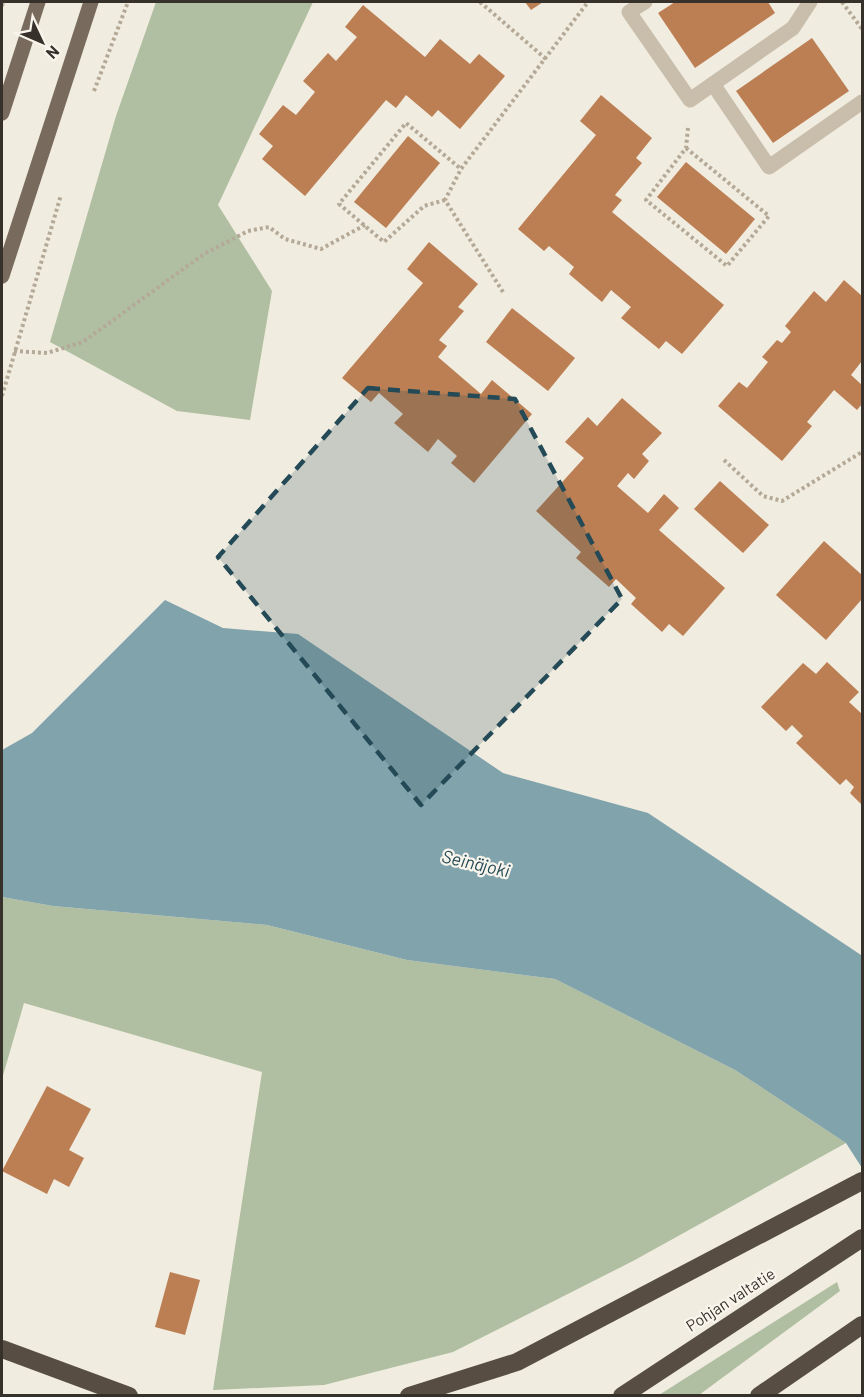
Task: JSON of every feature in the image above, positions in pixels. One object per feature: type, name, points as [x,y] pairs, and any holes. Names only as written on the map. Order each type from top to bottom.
[{"type":"highway","points":[[409,1395],[517,1362],[862,1181]]},
{"type":"highway","name":"Pohjan valtatie","points":[[622,1395],[862,1238]]},
{"type":"highway","points":[[759,1395],[857,1328]]},
{"type":"highway","points":[[2,1349],[31,1362],[129,1395]]},
{"type":"main road","points":[[2,113],[38,2]]},
{"type":"main road","points":[[2,276],[91,2]]},
{"type":"lane","points":[[645,2],[629,12],[690,100],[793,28],[810,2]]},
{"type":"lane","points":[[713,84],[769,167],[862,102]]},
{"type":"path","points":[[2,6],[3,2]]},
{"type":"path","points":[[93,95],[128,2]]},
{"type":"path","points":[[480,2],[546,59]]},
{"type":"path","points":[[462,170],[406,123],[339,204],[384,242],[424,206],[446,200],[462,170],[588,2]]},
{"type":"path","points":[[842,2],[862,29]]},
{"type":"path","points":[[686,148],[769,216],[728,266],[646,200],[686,148],[690,100]]},
{"type":"path","points":[[2,396],[61,194]]},
{"type":"path","points":[[446,200],[503,292]]},
{"type":"path","points":[[14,351],[47,353],[83,342],[204,254],[248,231],[269,227],[285,239],[321,249],[365,225]]},
{"type":"path","points":[[724,460],[763,496],[782,501],[862,452]]},
{"type":"highlighted area","points":[[368,388],[515,399],[622,599],[421,805],[218,557]]},
{"type":"green space","points":[[156,2],[313,2],[218,205],[272,291],[250,420],[177,411],[50,342],[116,116]]},
{"type":"green space","points":[[2,897],[53,906],[267,925],[407,960],[555,979],[735,1070],[846,1143],[633,1261],[453,1352],[324,1385],[213,1390],[262,1072],[24,1003],[2,1079]]},
{"type":"green space","points":[[837,1282],[840,1291],[699,1395],[659,1395]]},
{"type":"water","name":"Seinäjoki","points":[[165,600],[223,628],[298,634],[503,773],[648,813],[861,955],[862,1168],[846,1143],[735,1070],[555,979],[407,960],[267,925],[53,906],[2,897],[2,750],[32,733]]},
{"type":"building","points":[[525,2],[543,2],[531,10]]},
{"type":"building","points":[[675,2],[768,2],[775,13],[695,68],[658,13]]},
{"type":"building","points":[[363,5],[425,57],[440,39],[470,64],[479,54],[505,76],[460,129],[438,110],[432,117],[406,95],[396,108],[386,100],[305,196],[262,159],[273,146],[259,134],[283,105],[296,115],[315,92],[303,81],[328,53],[336,61],[357,37],[345,27]]},
{"type":"building","points":[[812,38],[849,91],[773,143],[736,91]]},
{"type":"building","points":[[601,95],[652,138],[636,158],[642,163],[615,195],[622,200],[612,212],[724,305],[682,354],[666,341],[659,349],[621,318],[631,307],[611,290],[602,302],[569,274],[574,267],[549,246],[544,251],[518,229],[596,135],[580,121]]},
{"type":"building","points":[[408,136],[440,163],[386,228],[354,202]]},
{"type":"building","points":[[686,162],[755,219],[726,254],[657,197]]},
{"type":"building","points":[[429,242],[478,284],[458,307],[464,311],[439,340],[447,346],[438,357],[481,394],[492,380],[532,414],[474,483],[451,463],[457,456],[438,439],[428,452],[394,423],[403,414],[379,393],[371,402],[342,378],[423,283],[407,269]]},
{"type":"building","points":[[844,280],[862,296],[862,361],[851,375],[862,385],[862,404],[857,410],[834,390],[807,422],[812,426],[782,461],[718,406],[739,382],[747,388],[768,362],[762,357],[777,340],[782,343],[791,332],[785,326],[814,291],[826,302]]},
{"type":"building","points":[[512,308],[575,358],[548,391],[486,342]]},
{"type":"building","points":[[622,398],[662,433],[642,454],[649,461],[634,479],[628,473],[617,486],[648,513],[664,494],[679,508],[659,530],[725,588],[683,636],[669,624],[662,632],[631,604],[636,598],[616,579],[609,587],[576,558],[581,552],[536,511],[584,458],[565,442],[588,417],[597,426]]},
{"type":"building","points":[[720,481],[769,525],[743,553],[694,509]]},
{"type":"building","points":[[824,541],[862,575],[862,599],[826,640],[776,595]]},
{"type":"building","points":[[827,662],[859,692],[849,702],[862,714],[862,805],[850,793],[854,787],[846,779],[840,785],[796,743],[803,736],[792,725],[786,731],[761,707],[803,663],[816,674]]},
{"type":"building","points":[[47,1086],[91,1109],[69,1150],[84,1158],[69,1187],[54,1179],[47,1194],[2,1171]]},
{"type":"building","points":[[170,1272],[200,1280],[185,1335],[155,1327]]}]
